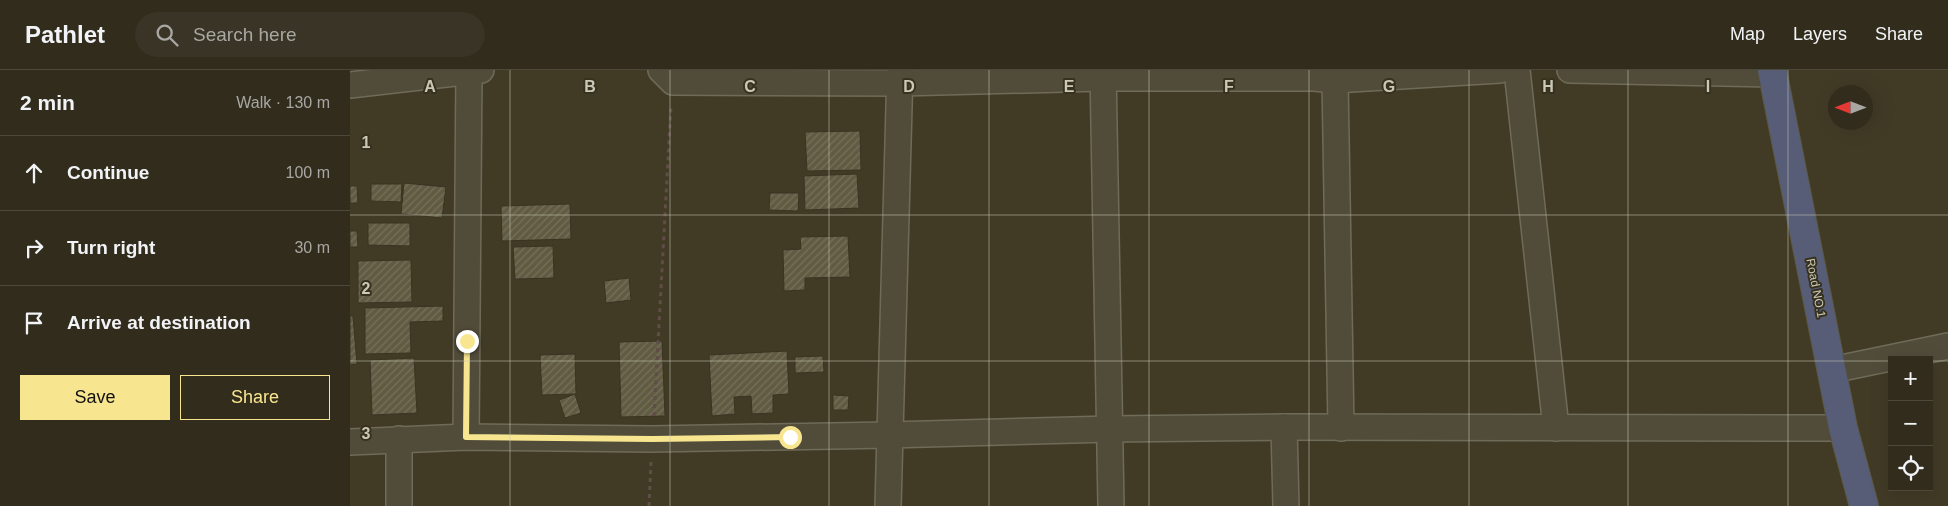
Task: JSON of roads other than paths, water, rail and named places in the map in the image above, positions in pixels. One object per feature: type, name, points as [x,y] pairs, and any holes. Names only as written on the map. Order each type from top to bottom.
[{"type":"highway","name":"Road NO.1","points":[[1772,72],[1843,428],[1864,506]]},
{"type":"street","points":[[669,74],[900,77],[1103,74],[1321,76],[1500,70]]},
{"type":"street","points":[[1517,70],[1556,428]]},
{"type":"street","points":[[1570,70],[1772,72]]},
{"type":"street","points":[[350,85],[473,71],[466,437]]},
{"type":"street","points":[[1103,74],[1111,506]]},
{"type":"street","points":[[1321,76],[1340,428]]},
{"type":"street","points":[[888,506],[900,77]]},
{"type":"street","points":[[1832,370],[1948,346]]},
{"type":"street","points":[[350,442],[466,437],[652,439],[1284,427],[1843,428]]},
{"type":"street","points":[[1284,427],[1286,506]]},
{"type":"street","points":[[399,439],[399,506]]}]
